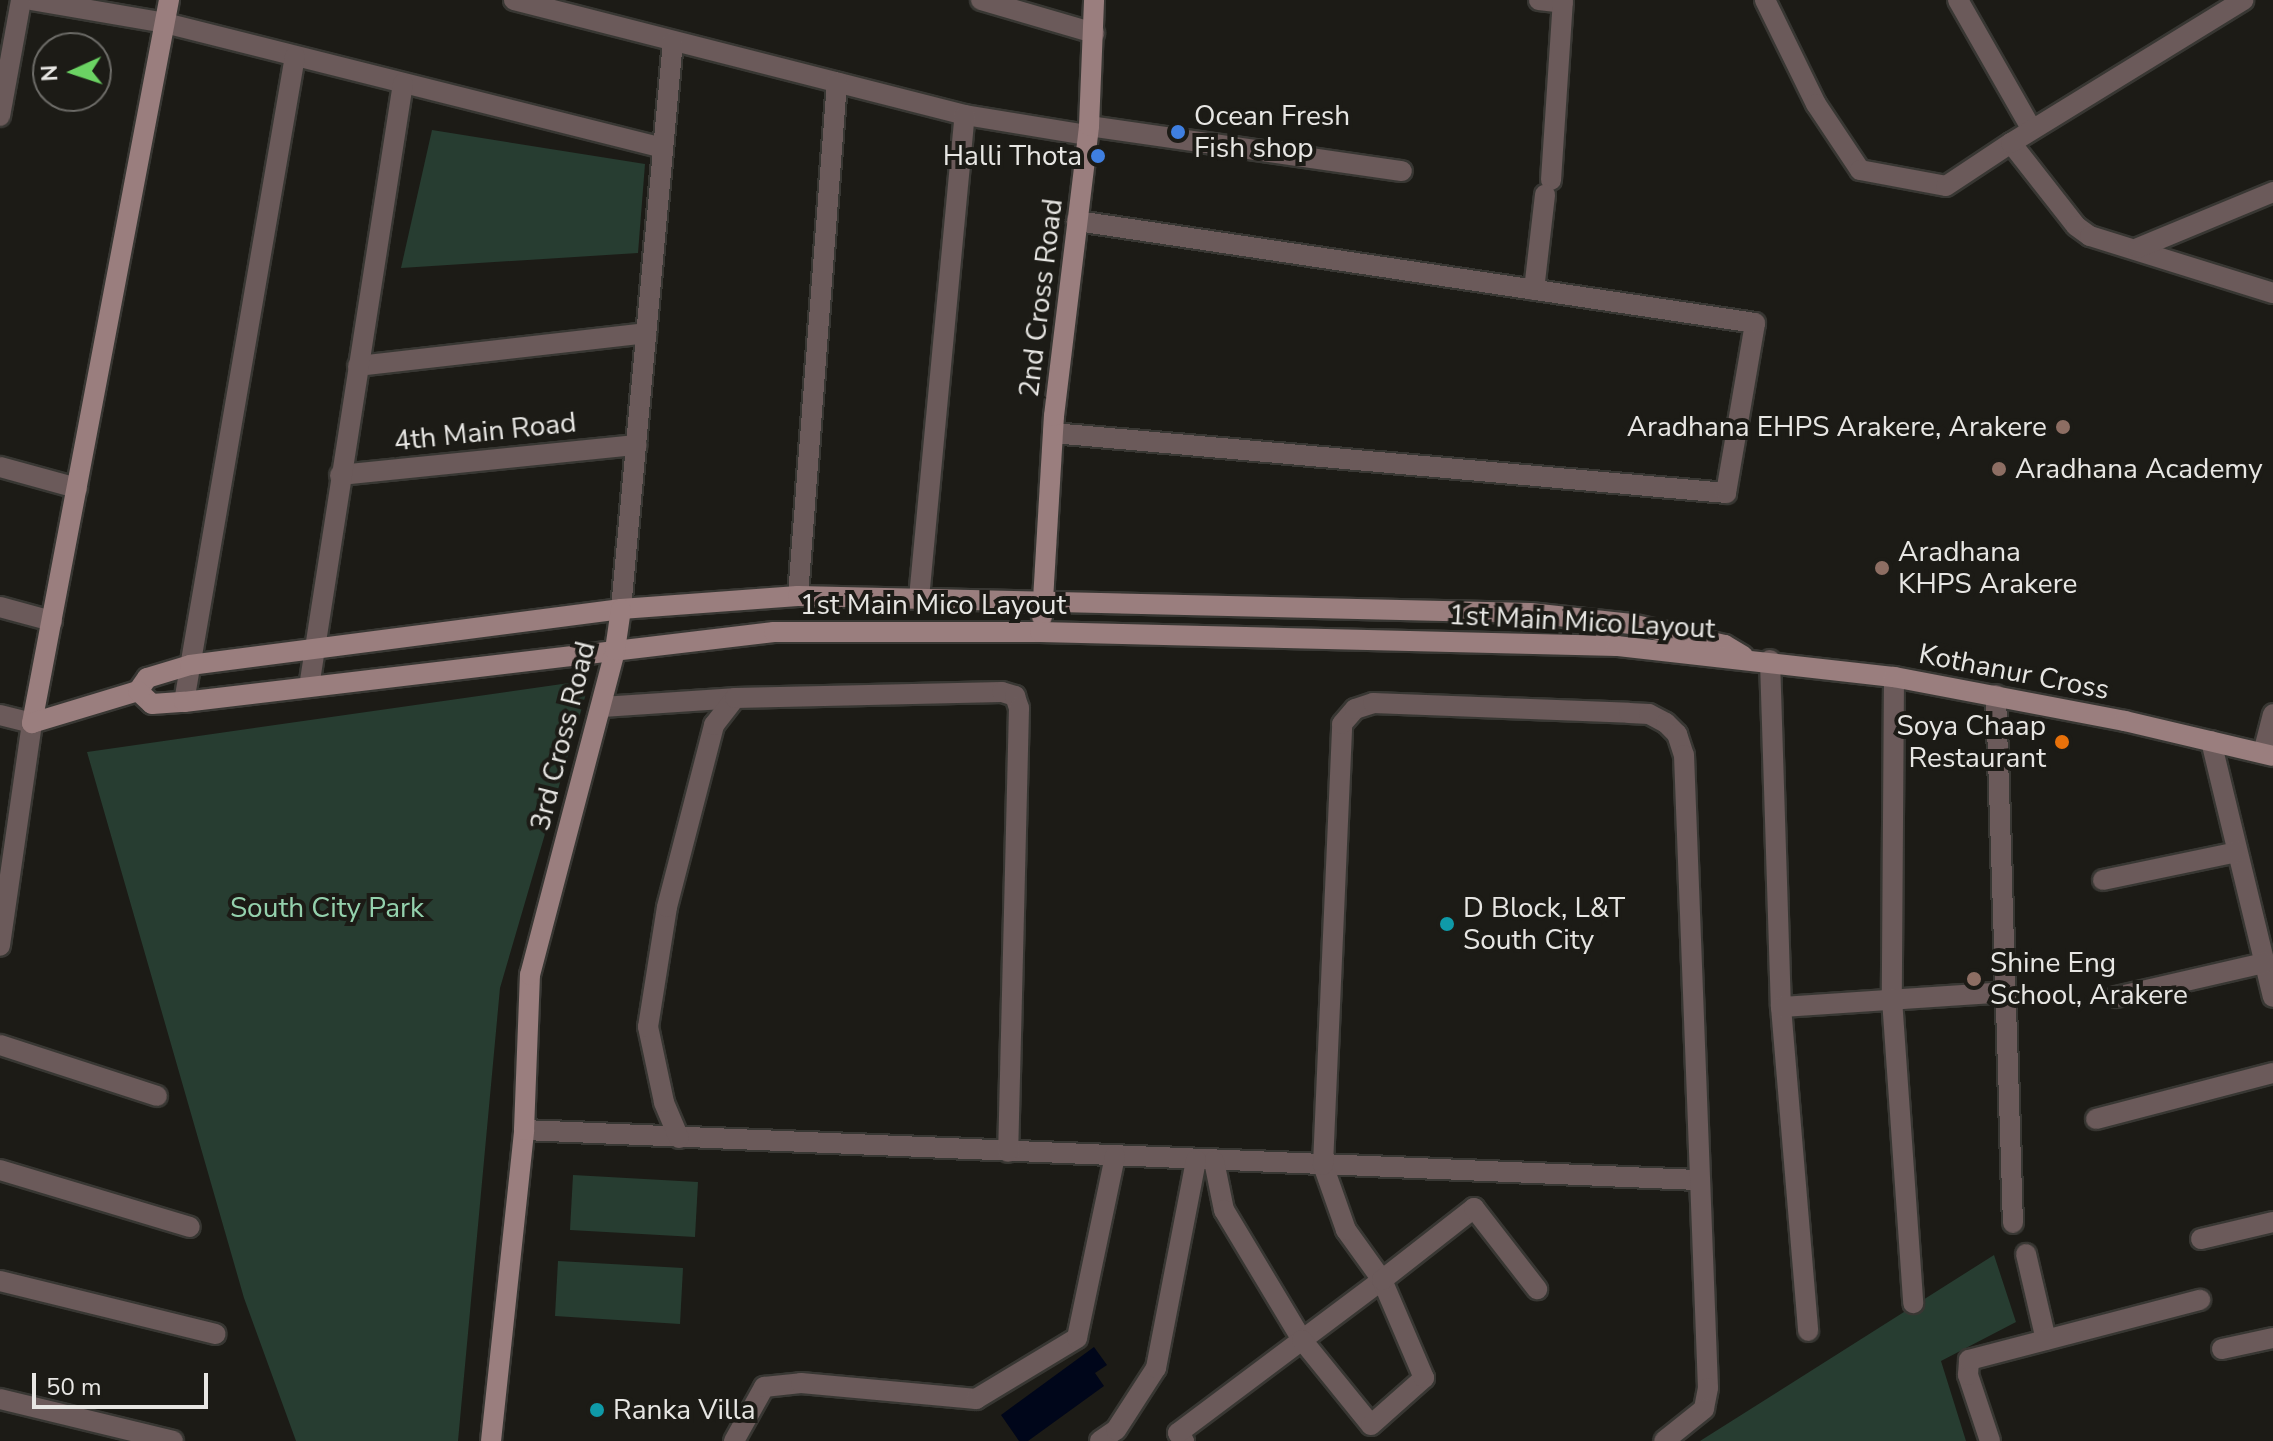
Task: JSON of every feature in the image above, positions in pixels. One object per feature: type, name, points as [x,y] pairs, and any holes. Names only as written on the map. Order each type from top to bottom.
[{"type":"street","points":[[0,116],[21,0]]},
{"type":"street","points":[[32,0],[165,23],[663,148]]},
{"type":"street","points":[[0,946],[10,802],[32,723],[169,0]]},
{"type":"street","points":[[514,0],[965,115],[1402,171]]},
{"type":"street","points":[[981,0],[1094,33]]},
{"type":"street","name":"2nd Cross Road","points":[[1040,632],[1053,433],[1088,131],[1094,0]]},
{"type":"street","points":[[1534,290],[1548,187],[1563,2],[1539,0]]},
{"type":"street","points":[[1765,0],[1816,104],[1860,170],[1946,186],[2031,128],[2243,0]]},
{"type":"street","points":[[1958,0],[2031,128]]},
{"type":"street","name":"3rd Cross Road","points":[[491,1441],[524,1130],[530,975],[601,707],[621,609],[673,41]]},
{"type":"street","points":[[184,702],[295,56]]},
{"type":"street","points":[[798,596],[837,82]]},
{"type":"street","points":[[309,687],[312,649],[403,83]]},
{"type":"street","points":[[919,598],[965,115]]},
{"type":"street","points":[[2011,143],[2076,226],[2273,293]]},
{"type":"street","points":[[2138,248],[2273,192]]},
{"type":"street","points":[[1053,433],[1726,493],[1755,323],[1077,221]]},
{"type":"street","points":[[358,366],[646,333]]},
{"type":"street","name":"4th Main Road","points":[[340,475],[636,445]]},
{"type":"street","points":[[0,467],[77,488]]},
{"type":"street","name":"1st Main Mico Layout","points":[[32,723],[138,691],[147,678],[190,665],[621,609],[798,596],[1530,613],[1631,624],[1725,645],[1743,656]]},
{"type":"street","points":[[0,607],[52,621]]},
{"type":"street","name":"1st Main Mico Layout","points":[[138,691],[152,704],[184,702],[774,632],[1040,632],[1617,646],[1719,659],[1743,656]]},
{"type":"street","name":"Kothanur Cross","points":[[1743,656],[1996,695],[2268,754]]},
{"type":"street","points":[[1770,660],[1781,1007],[1808,1331]]},
{"type":"street","points":[[1894,677],[1892,999],[1913,1303]]},
{"type":"street","points":[[601,707],[735,698],[1002,692],[1015,696],[1019,708],[1008,1152]]},
{"type":"street","points":[[1996,695],[2013,1223]]},
{"type":"street","points":[[679,1138],[664,1102],[648,1027],[667,907],[714,725],[735,698]]},
{"type":"street","points":[[1205,1160],[1224,1210],[1302,1340],[1371,1425],[1424,1378],[1382,1280],[1346,1230],[1323,1165],[1342,724],[1355,709],[1388,703],[1649,714],[1677,734],[1684,755],[1697,1180],[1708,1388],[1704,1409],[1664,1441]]},
{"type":"street","points":[[2268,754],[2273,714]]},
{"type":"street","points":[[0,715],[32,723]]},
{"type":"street","points":[[2211,741],[2273,997]]},
{"type":"street","points":[[2103,880],[2237,852]]},
{"type":"street","points":[[2116,997],[2265,963]]},
{"type":"street","points":[[1781,1007],[2005,992]]},
{"type":"street","points":[[0,1045],[157,1096]]},
{"type":"street","points":[[2096,1119],[2273,1073]]},
{"type":"street","points":[[524,1130],[1697,1180]]},
{"type":"street","points":[[734,1441],[764,1387],[801,1383],[976,1399],[1077,1338],[1115,1156]]},
{"type":"street","points":[[1100,1441],[1116,1430],[1156,1368],[1205,1160]]},
{"type":"street","points":[[0,1170],[190,1227]]},
{"type":"street","points":[[1184,1441],[1178,1433],[1474,1208],[1537,1289]]},
{"type":"street","points":[[2201,1239],[2273,1222]]},
{"type":"street","points":[[2026,1254],[2046,1340]]},
{"type":"street","points":[[0,1281],[216,1334]]},
{"type":"street","points":[[1990,1441],[1968,1375],[1969,1360],[2200,1300]]},
{"type":"street","points":[[2222,1349],[2273,1338]]},
{"type":"street","points":[[0,1399],[173,1441]]},
{"type":"green space","points":[[432,130],[645,164],[638,253],[401,268]]},
{"type":"green space","name":"South City Park","points":[[590,680],[500,988],[458,1441],[296,1441],[244,1298],[87,752]]},
{"type":"green space","points":[[573,1175],[698,1182],[695,1237],[570,1230]]},
{"type":"green space","points":[[1994,1255],[2016,1322],[1941,1361],[1966,1441],[1700,1441]]},
{"type":"green space","points":[[558,1261],[683,1268],[680,1324],[555,1316]]},
{"type":"water","points":[[1094,1347],[1107,1365],[1095,1373],[1104,1386],[1028,1441],[1019,1441],[1001,1415]]},
{"type":"place","name":"Ocean Fresh Fish shop","points":[[1178,132]]},
{"type":"place","name":"Halli Thota","points":[[1098,156]]},
{"type":"place","name":"Aradhana EHPS Arakere, Arakere","points":[[2063,427]]},
{"type":"place","name":"Aradhana Academy","points":[[1999,469]]},
{"type":"place","name":"Aradhana KHPS Arakere","points":[[1882,568]]},
{"type":"place","name":"Soya Chaap Restaurant","points":[[2062,742]]},
{"type":"place","name":"D Block, L&T South City","points":[[1447,924]]},
{"type":"place","name":"Shine Eng School, Arakere","points":[[1974,979]]},
{"type":"place","name":"Ranka Villa","points":[[597,1410]]}]
